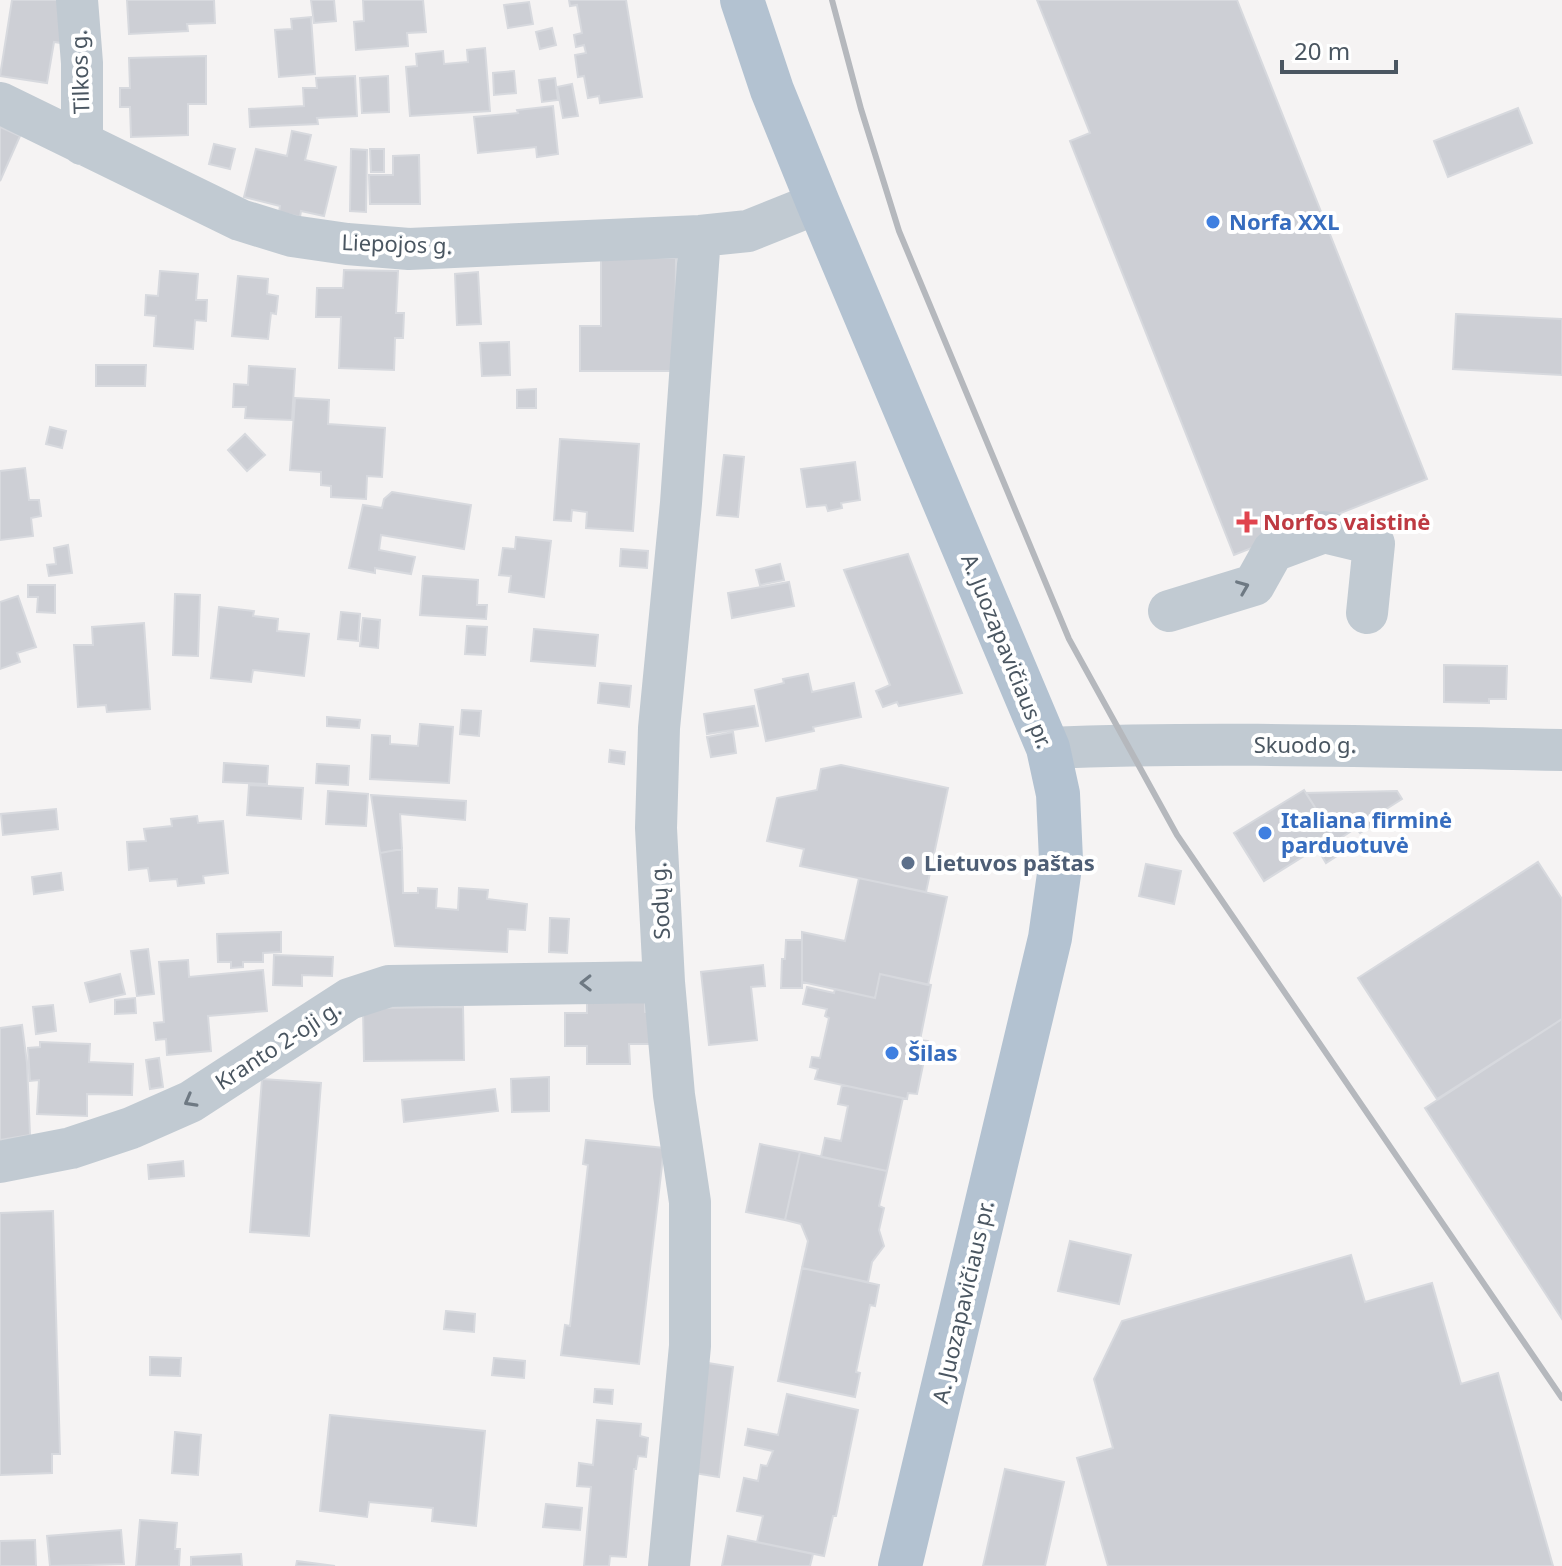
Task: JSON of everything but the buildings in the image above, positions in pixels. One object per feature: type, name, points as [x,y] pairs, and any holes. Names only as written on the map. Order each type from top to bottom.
[{"type":"main road","name":"A. Juozapavičiaus pr.","points":[[742,0],[772,90],[818,203],[1048,748],[1058,794],[1061,860],[1050,938],[900,1566]]},
{"type":"street","name":"Tilkos g.","points":[[77,0],[82,63],[82,144]]},
{"type":"street","name":"Liepojos g.","points":[[0,103],[240,220],[292,236],[333,242],[409,249],[700,236],[748,231],[818,203]]},
{"type":"street","name":"Sodų g.","points":[[669,1566],[690,1346],[690,1202],[674,1095],[656,828],[659,728],[681,503],[700,236]]},
{"type":"street","points":[[1169,611],[1254,585],[1273,551],[1324,532],[1374,544],[1367,613]]},
{"type":"street","name":"Skuodo g.","points":[[1048,748],[1364,745],[1562,750]]},
{"type":"street","name":"Kranto 2-oji g.","points":[[0,1162],[71,1148],[131,1128],[190,1102],[349,999],[389,986],[664,982]]},
{"type":"railway","points":[[832,0],[861,109],[899,231],[1069,639],[1177,835],[1562,1398]]},
{"type":"place","name":"Norfa XXL","points":[[1213,222]]},
{"type":"place","name":"Norfos vaistinė","points":[[1247,522]]},
{"type":"place","name":"Italiana firminė parduotuvė","points":[[1265,833]]},
{"type":"place","name":"Lietuvos paštas","points":[[908,863]]},
{"type":"place","name":"Šilas","points":[[892,1053]]}]
